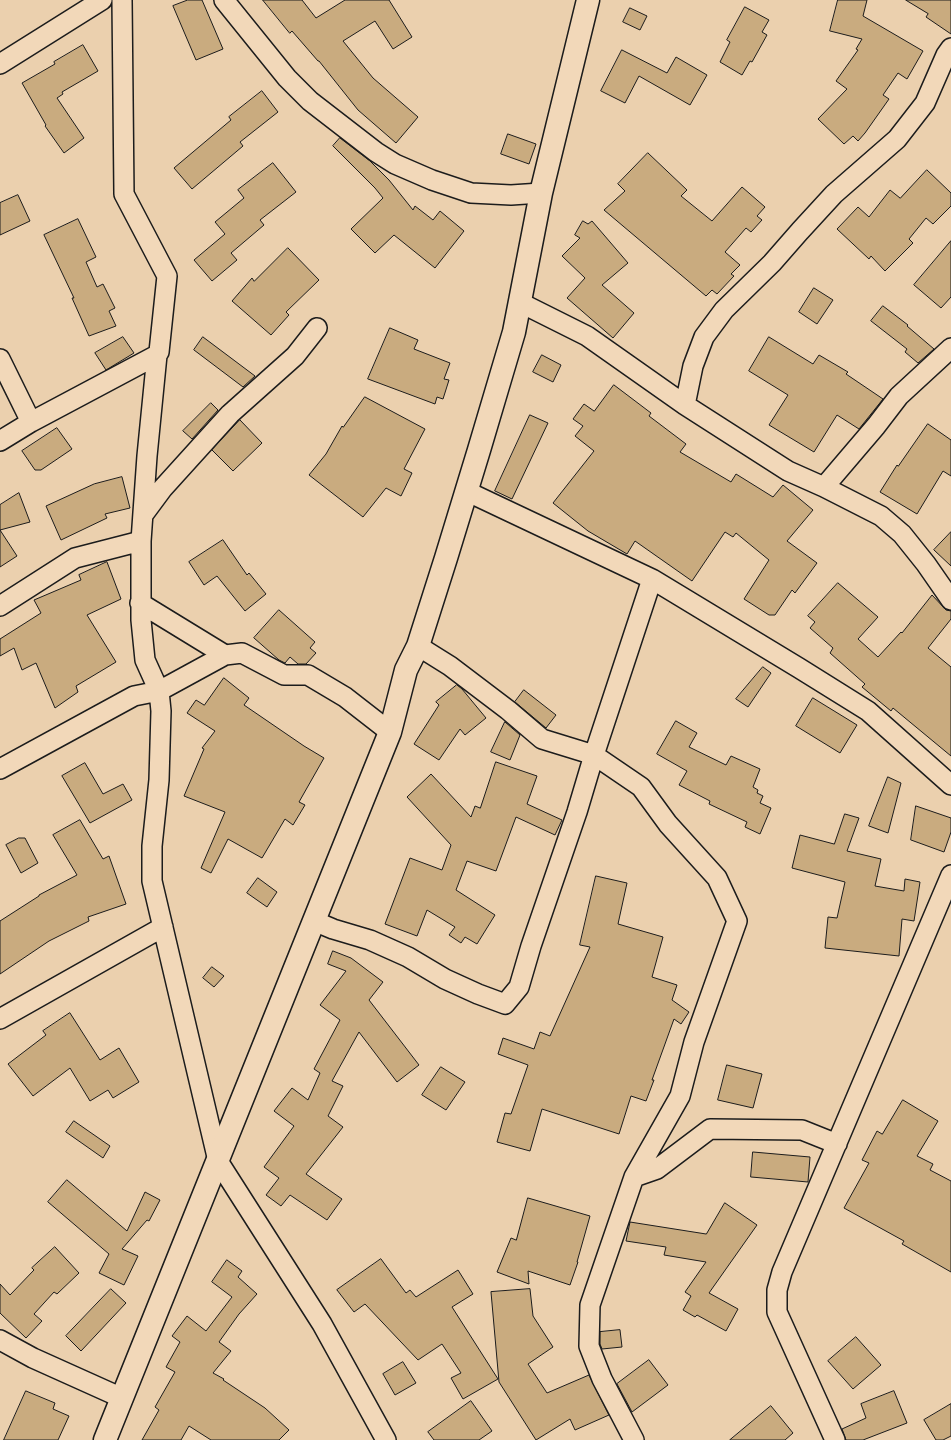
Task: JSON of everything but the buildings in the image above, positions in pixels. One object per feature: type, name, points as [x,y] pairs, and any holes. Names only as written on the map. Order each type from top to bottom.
[{"type":"street","points":[[0,64],[102,0]]},
{"type":"street","points":[[122,0],[124,194],[167,276],[159,352],[157,355],[141,541],[140,620],[144,660],[159,691],[161,711],[159,780],[152,846],[152,881],[218,1161],[322,1324],[386,1440]]},
{"type":"street","points":[[224,0],[287,78],[310,101],[389,160],[432,180],[471,193],[511,195],[541,193]]},
{"type":"street","points":[[105,1440],[390,732],[406,670],[418,646],[514,332],[541,193],[588,0]]},
{"type":"street","points":[[685,406],[693,366],[704,337],[724,310],[772,263],[834,194],[897,139],[925,103],[946,54],[951,48]]},
{"type":"street","points":[[519,302],[587,336],[685,406],[788,471],[824,487],[881,516],[902,534],[926,564],[951,600]]},
{"type":"street","points":[[143,515],[163,488],[230,414],[295,356],[317,328]]},
{"type":"street","points":[[824,487],[876,426],[899,396],[951,348]]},
{"type":"street","points":[[0,441],[31,422],[157,355]]},
{"type":"street","points":[[0,359],[31,422]]},
{"type":"street","points":[[466,491],[652,579],[868,711],[951,785]]},
{"type":"street","points":[[0,606],[74,558],[141,541]]},
{"type":"street","points":[[314,921],[376,943],[408,957],[445,979],[505,1004],[519,987],[531,946],[577,812],[594,755],[652,579]]},
{"type":"street","points":[[140,603],[225,655]]},
{"type":"street","points":[[418,646],[461,675],[508,710],[542,739],[594,755],[641,787],[668,824],[717,878],[737,921],[694,1042],[680,1096],[634,1177],[590,1305],[589,1346],[602,1379],[634,1440]]},
{"type":"street","points":[[0,769],[134,696],[159,691],[225,655],[242,653],[284,675],[308,675],[345,697],[390,732]]},
{"type":"street","points":[[835,1440],[777,1312],[777,1290],[782,1272],[951,875]]},
{"type":"street","points":[[0,1019],[163,927]]},
{"type":"street","points":[[634,1177],[657,1169],[710,1129],[802,1130],[837,1144]]},
{"type":"street","points":[[0,1340],[33,1358],[122,1398]]}]
